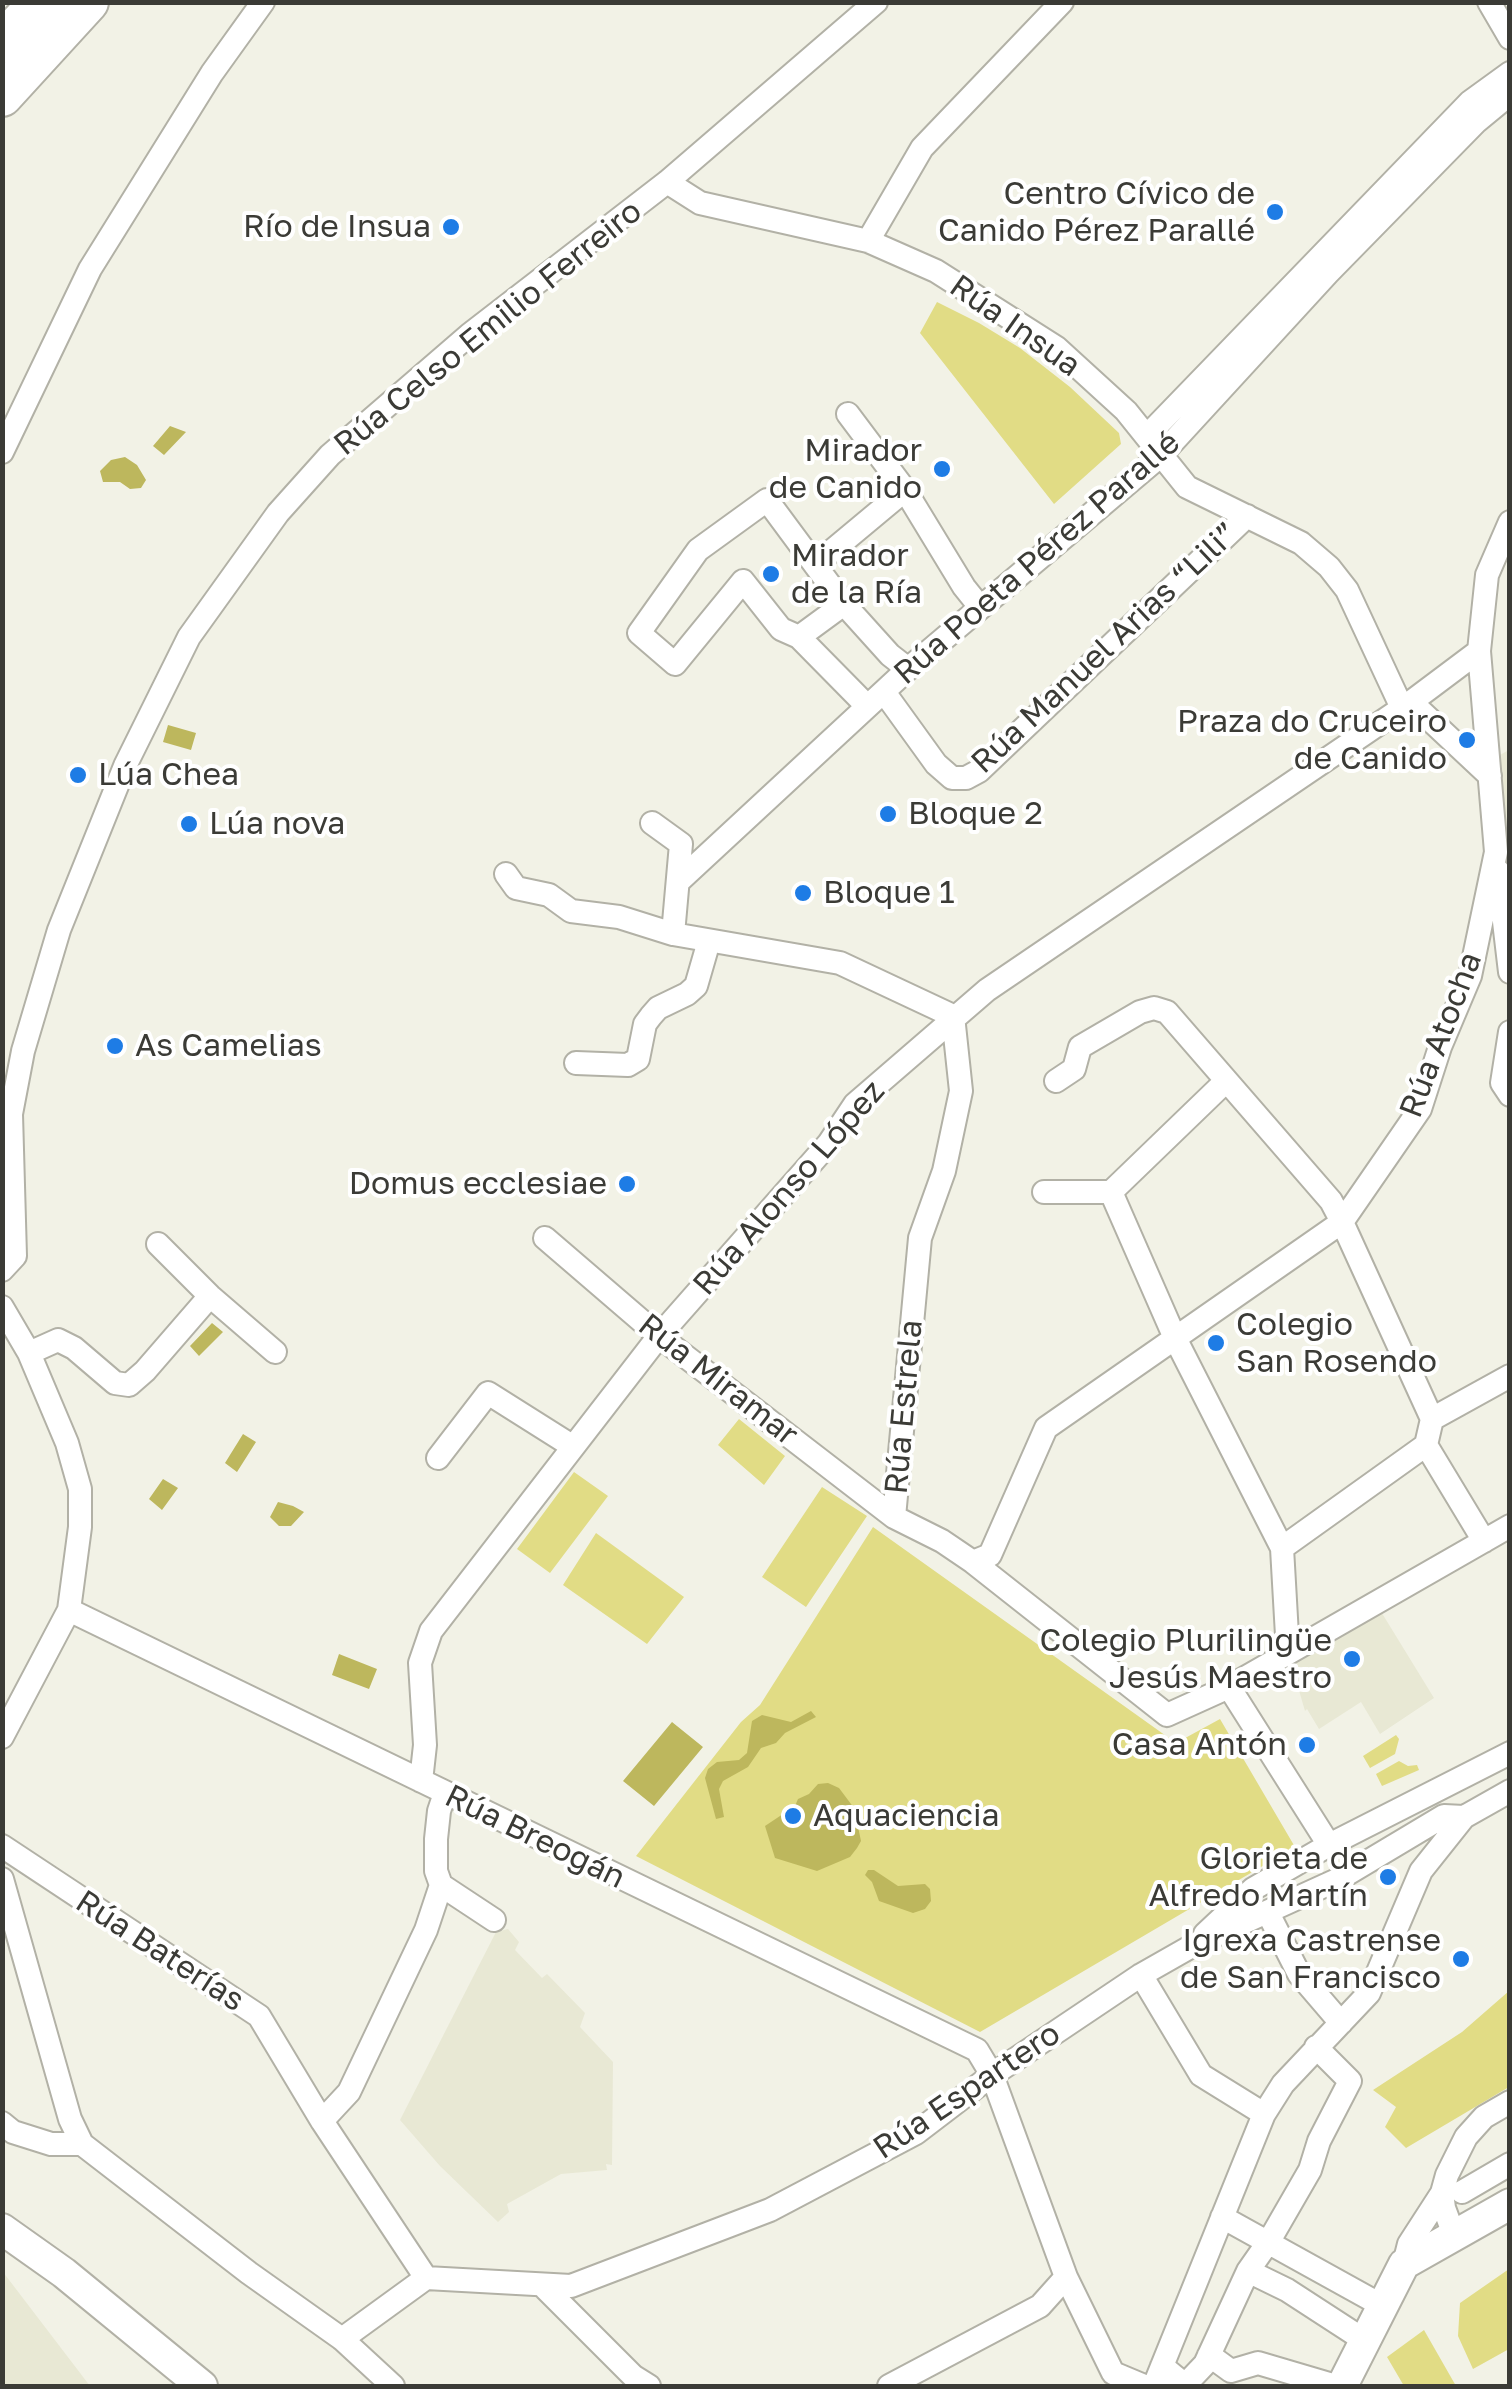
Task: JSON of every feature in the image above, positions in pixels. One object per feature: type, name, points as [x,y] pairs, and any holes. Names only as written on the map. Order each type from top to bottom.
[{"type":"highway","points":[[2,43],[40,2]]},
{"type":"highway","points":[[2,96],[88,2]]},
{"type":"main road","points":[[1339,2386],[1404,2264],[1510,2204]]},
{"type":"main road","points":[[2,2229],[64,2273],[202,2386]]},
{"type":"main road","points":[[2,2244],[170,2386]]},
{"type":"street","points":[[2,452],[90,268],[212,73],[263,2]]},
{"type":"street","name":"Rúa Celso Emilio Ferreiro","points":[[2,1270],[15,1256],[11,1114],[23,1050],[59,930],[124,766],[188,637],[278,513],[330,456],[469,335],[667,182],[876,2]]},
{"type":"street","points":[[868,240],[922,148],[1062,2]]},
{"type":"street","points":[[1489,2],[1510,38]]},
{"type":"street","name":"Rúa Poeta Pérez Parallé","points":[[1154,446],[1470,102],[1510,73]]},
{"type":"street","name":"Rúa Poeta Pérez Parallé","points":[[678,882],[1154,446],[1476,122],[1510,94]]},
{"type":"street","name":"Rúa Insua","points":[[667,182],[700,203],[868,240],[936,271],[1057,348],[1126,411],[1187,487],[1302,543],[1329,567],[1348,590],[1407,705]]},
{"type":"street","points":[[848,414],[905,490],[964,588],[980,606]]},
{"type":"street","points":[[815,565],[905,490]]},
{"type":"street","points":[[875,699],[799,638],[782,629],[743,580],[674,664],[639,633],[698,550],[767,500],[844,604],[908,670]]},
{"type":"street","name":"Rúa Manuel Arias “Lili”","points":[[875,699],[952,778],[966,778],[980,771],[1246,516]]},
{"type":"street","points":[[1490,776],[1479,651],[1487,575],[1510,522]]},
{"type":"street","points":[[799,638],[844,604]]},
{"type":"street","points":[[1479,651],[1407,705],[1490,776]]},
{"type":"street","name":"Rúa Alonso López","points":[[420,1782],[425,1745],[420,1662],[431,1631],[659,1336],[830,1143],[855,1104],[987,990],[1407,705]]},
{"type":"street","name":"Rúa Atocha","points":[[1342,1222],[1420,1110],[1440,1046],[1470,976],[1496,852],[1490,776]]},
{"type":"street","points":[[652,823],[681,844],[673,934]]},
{"type":"street","points":[[1496,852],[1510,972]]},
{"type":"street","points":[[506,874],[516,888],[549,894],[570,911],[619,917],[673,934],[840,963],[953,1016]]},
{"type":"street","points":[[576,1063],[628,1065],[638,1060],[645,1024],[658,1008],[696,986],[709,941]]},
{"type":"street","points":[[1056,1082],[1074,1069],[1080,1047],[1140,1012],[1154,1008],[1167,1012],[1331,1201],[1342,1222],[1432,1420],[1426,1446],[1282,1548]]},
{"type":"street","name":"Rúa Estrela","points":[[953,1016],[961,1091],[944,1170],[920,1238],[894,1517],[973,1562],[1166,1715],[1229,1687]]},
{"type":"street","points":[[1506,1089],[1510,1032]]},
{"type":"street","points":[[1044,1192],[1112,1192],[1226,1082]]},
{"type":"street","points":[[1112,1192],[1175,1338],[1282,1548],[1288,1653]]},
{"type":"street","points":[[973,1562],[990,1555],[1046,1428],[1342,1222]]},
{"type":"street","name":"Rúa Miramar","points":[[545,1238],[659,1336],[894,1517]]},
{"type":"street","points":[[158,1244],[275,1352]]},
{"type":"street","points":[[29,1352],[58,1340],[74,1348],[115,1383],[130,1384],[210,1296]]},
{"type":"street","points":[[2,1306],[29,1352],[67,1444],[80,1488],[80,1527],[68,1610],[2,1737]]},
{"type":"street","points":[[1432,1420],[1510,1376]]},
{"type":"street","points":[[438,1458],[488,1393],[572,1446]]},
{"type":"street","points":[[1426,1446],[1484,1541]]},
{"type":"street","points":[[1329,1845],[1229,1687],[1510,1526]]},
{"type":"street","name":"Rúa Breogán","points":[[68,1610],[977,2050],[992,2075]]},
{"type":"street","points":[[1192,1946],[1252,1889],[1329,1845],[1510,1753]]},
{"type":"street","points":[[1316,2047],[1350,2081],[1319,2141],[1303,2184],[1248,2271],[1205,2364],[1184,2385],[1158,2376],[1264,2114],[1316,2047],[1369,1993],[1421,1871],[1464,1817],[1510,1791]]},
{"type":"street","points":[[445,1793],[436,1839],[436,1871],[441,1885],[494,1920]]},
{"type":"street","name":"Rúa Espartero","points":[[426,2278],[571,2286],[770,2210],[916,2133],[992,2075],[1141,1974],[1192,1946],[1337,1880],[1444,1816],[1464,1817]]},
{"type":"street","name":"Rúa Baterías","points":[[2,1846],[259,2016],[322,2121],[426,2278]]},
{"type":"street","points":[[2,1880],[70,2119],[82,2144],[250,2274],[342,2339],[394,2386]]},
{"type":"street","points":[[322,2121],[349,2092],[426,1930],[441,1885]]},
{"type":"street","points":[[1268,1913],[1299,1974],[1342,2023]]},
{"type":"street","points":[[1141,1974],[1201,2075],[1264,2114]]},
{"type":"street","points":[[992,2075],[1066,2277],[1113,2373],[1144,2386]]},
{"type":"street","points":[[1454,2234],[1446,2220],[1452,2193],[1447,2175],[1466,2136],[1484,2117],[1510,2102]]},
{"type":"street","points":[[2,2123],[13,2132],[51,2144],[82,2144]]},
{"type":"street","points":[[1404,2264],[1409,2244],[1452,2193],[1510,2164]]},
{"type":"street","points":[[1222,2217],[1382,2305]]},
{"type":"street","points":[[1248,2271],[1287,2290],[1364,2340]]},
{"type":"street","points":[[889,2386],[1040,2306],[1066,2277]]},
{"type":"street","points":[[342,2339],[426,2278]]},
{"type":"street","points":[[1196,2285],[1235,2302]]},
{"type":"street","points":[[543,2286],[635,2383]]},
{"type":"street","points":[[1209,2355],[1231,2372],[1258,2363],[1339,2386]]},
{"type":"shaded area","points":[[937,302],[1020,348],[1119,433],[1121,444],[1054,504],[920,333]]},
{"type":"shaded area","points":[[170,426],[186,432],[164,455],[153,446]]},
{"type":"shaded area","points":[[125,457],[137,465],[146,480],[141,488],[103,482],[100,471],[111,460]]},
{"type":"shaded area","points":[[168,725],[196,733],[191,750],[163,742]]},
{"type":"shaded area","points":[[1509,750],[1509,830],[1504,831],[1498,756]]},
{"type":"shaded area","points":[[212,1323],[223,1332],[199,1356],[190,1346]]},
{"type":"shaded area","points":[[739,1419],[785,1456],[764,1485],[718,1445]]},
{"type":"shaded area","points":[[243,1434],[256,1442],[237,1472],[225,1463]]},
{"type":"shaded area","points":[[574,1472],[608,1496],[550,1573],[517,1549]]},
{"type":"shaded area","points":[[163,1479],[178,1488],[162,1510],[149,1499]]},
{"type":"shaded area","points":[[822,1487],[867,1516],[806,1607],[762,1577]]},
{"type":"shaded area","points":[[278,1502],[304,1512],[291,1526],[279,1526],[270,1517]]},
{"type":"shaded area","points":[[873,1527],[1176,1743],[1220,1719],[1295,1847],[980,2032],[636,1856],[741,1722],[760,1705]]},
{"type":"shaded area","points":[[596,1533],[684,1597],[647,1644],[563,1585]]},
{"type":"shaded area","name":"Colegio Plurilingüe Jesús Maestro","points":[[1380,1610],[1434,1698],[1380,1734],[1361,1702],[1319,1729],[1305,1711],[1298,1687],[1292,1682],[1279,1691],[1268,1673]]},
{"type":"shaded area","points":[[339,1654],[377,1669],[369,1689],[332,1675]]},
{"type":"shaded area","points":[[811,1711],[816,1717],[785,1733],[776,1743],[761,1748],[748,1767],[723,1781],[719,1789],[724,1817],[716,1819],[705,1778],[708,1769],[717,1762],[739,1760],[747,1753],[752,1721],[762,1715],[791,1722]]},
{"type":"shaded area","points":[[672,1722],[703,1747],[654,1806],[623,1781]]},
{"type":"shaded area","points":[[1396,1735],[1399,1739],[1395,1754],[1370,1768],[1363,1756]]},
{"type":"shaded area","points":[[1399,1761],[1417,1765],[1419,1770],[1382,1786],[1376,1774]]},
{"type":"shaded area","points":[[818,1784],[839,1788],[854,1808],[861,1841],[857,1848],[850,1857],[817,1871],[775,1858],[765,1826]]},
{"type":"shaded area","points":[[868,1870],[898,1886],[925,1884],[930,1889],[931,1901],[925,1909],[913,1913],[879,1901],[865,1875]]},
{"type":"shaded area","points":[[508,1929],[519,1942],[515,1950],[542,1978],[547,1974],[585,2013],[580,2027],[613,2062],[612,2165],[606,2164],[607,2170],[561,2174],[507,2204],[509,2212],[498,2222],[440,2166],[400,2120],[496,1932]]},
{"type":"shaded area","points":[[1509,1991],[1509,2087],[1406,2148],[1385,2127],[1396,2107],[1373,2090],[1462,2032]]},
{"type":"shaded area","points":[[1509,2269],[1509,2349],[1473,2369],[1458,2336],[1460,2303]]},
{"type":"shaded area","points":[[3,2272],[90,2386],[3,2386]]},
{"type":"shaded area","points":[[1424,2330],[1456,2386],[1404,2386],[1387,2357]]},
{"type":"place","name":"Centro Cívico de Canido Pérez Parallé","points":[[1275,212]]},
{"type":"place","name":"Río de Insua","points":[[451,227]]},
{"type":"place","name":"Mirador de Canido","points":[[942,469]]},
{"type":"place","name":"Mirador de la Ría","points":[[771,574]]},
{"type":"place","name":"Praza do Cruceiro de Canido","points":[[1467,740]]},
{"type":"place","name":"Lúa Chea","points":[[78,775]]},
{"type":"place","name":"Bloque 2","points":[[888,814]]},
{"type":"place","name":"Lúa nova","points":[[189,824]]},
{"type":"place","name":"Bloque 1","points":[[803,893]]},
{"type":"place","name":"As Camelias","points":[[115,1046]]},
{"type":"place","name":"Domus ecclesiae","points":[[627,1184]]},
{"type":"place","name":"Colegio San Rosendo","points":[[1216,1343]]},
{"type":"place","name":"Colegio Plurilingüe Jesús Maestro","points":[[1352,1659]]},
{"type":"place","name":"Casa Antón","points":[[1307,1745]]},
{"type":"place","name":"Aquaciencia","points":[[793,1816]]},
{"type":"place","name":"Glorieta de Alfredo Martín","points":[[1388,1877]]},
{"type":"place","name":"Igrexa Castrense de San Francisco","points":[[1461,1959]]}]
